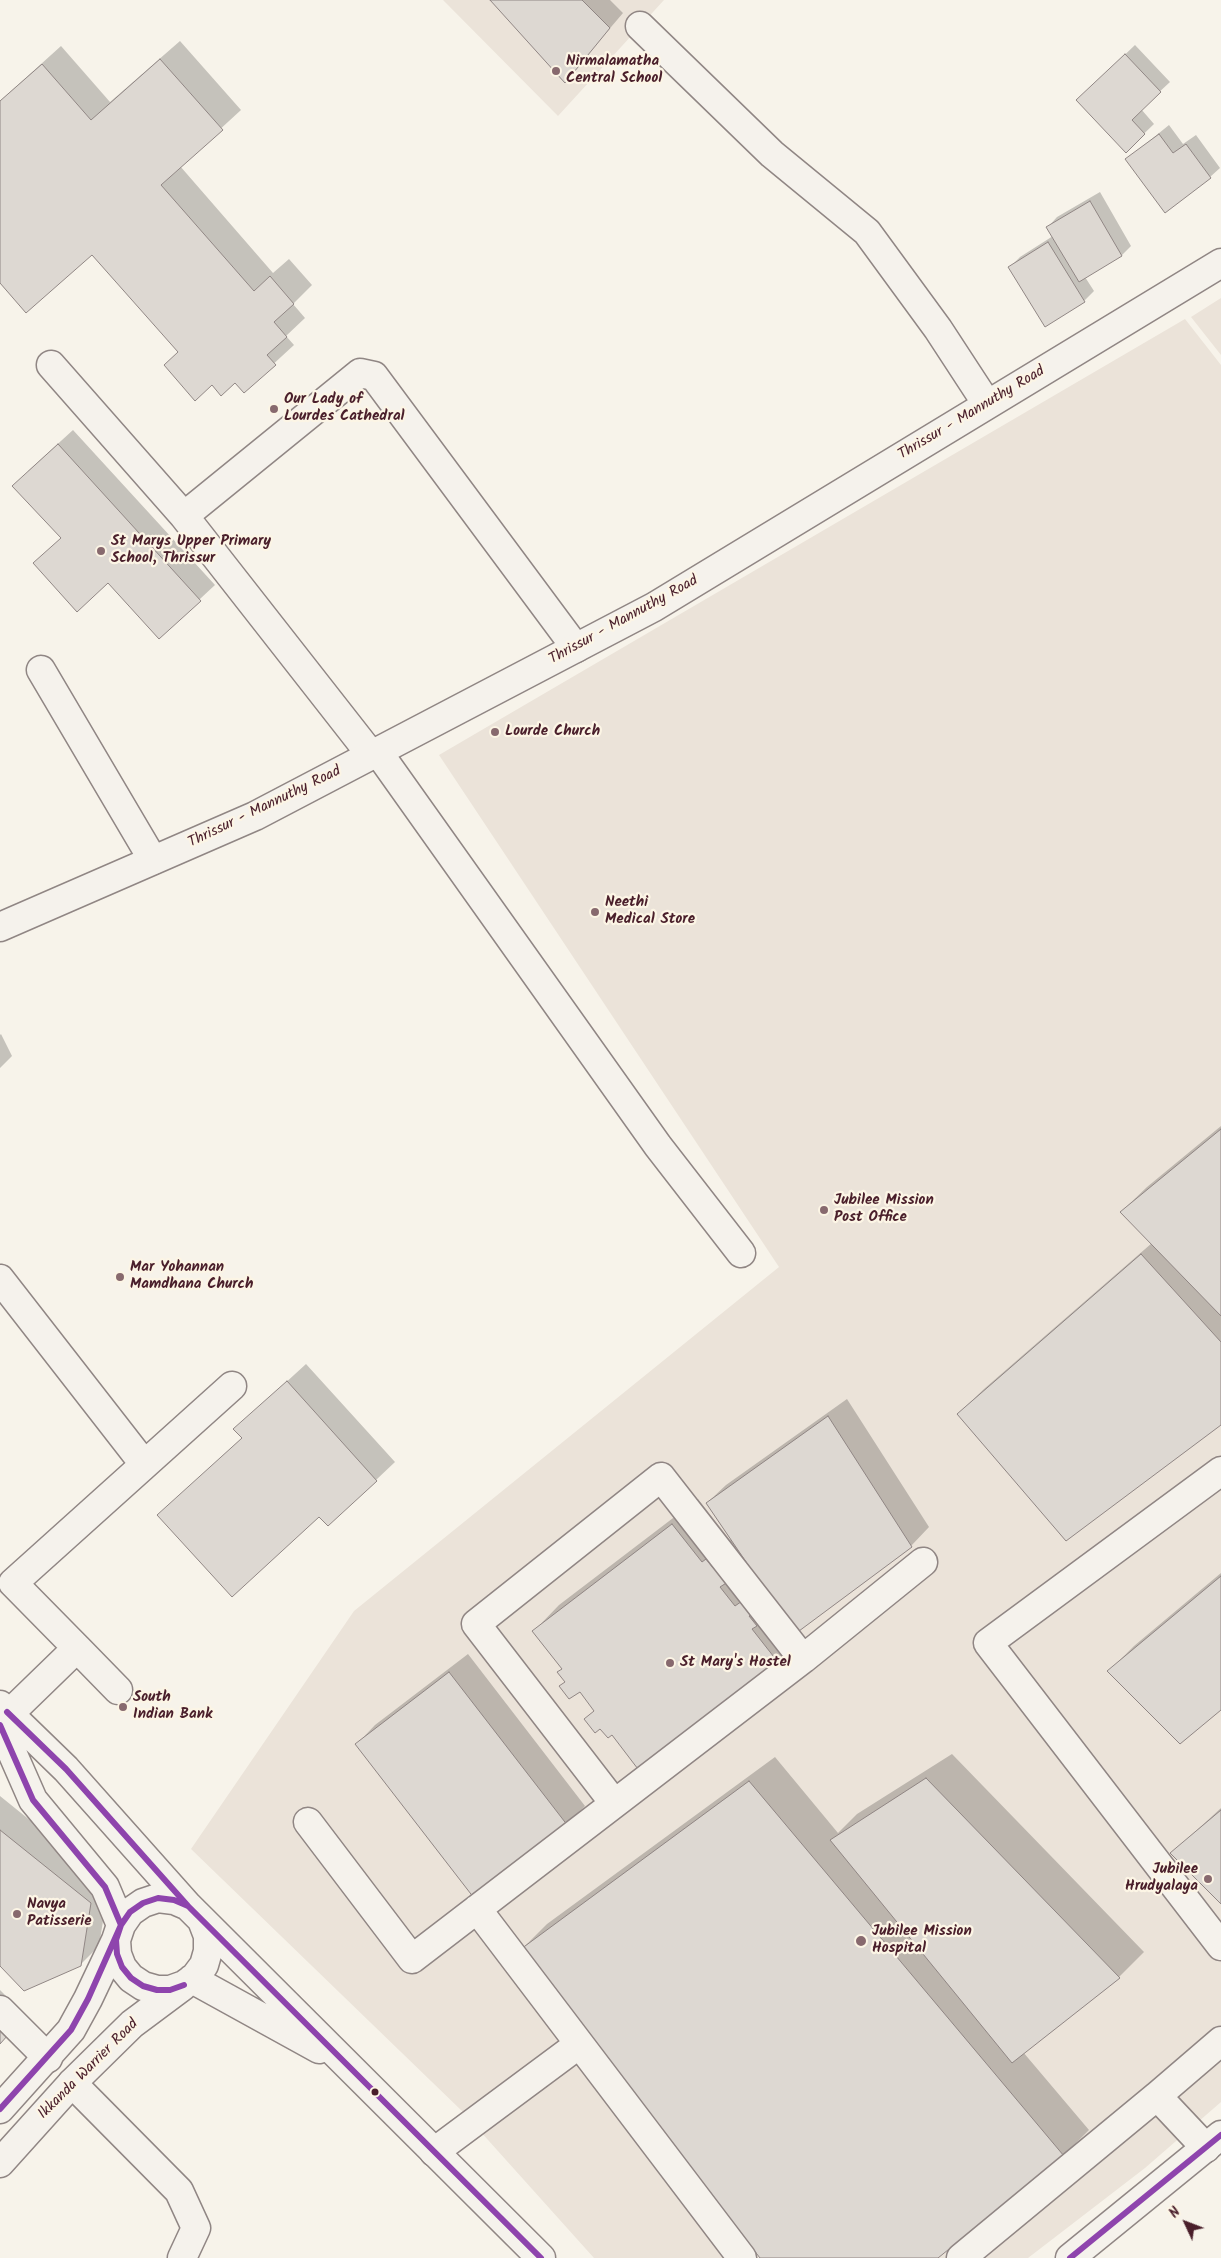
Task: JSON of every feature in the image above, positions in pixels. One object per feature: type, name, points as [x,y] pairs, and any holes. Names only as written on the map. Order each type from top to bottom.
[{"type":"street","points":[[640,26],[772,154],[867,232],[938,329],[988,404]]},
{"type":"street","name":"Thrissur - Mannuthy Road","points":[[0,927],[255,816],[654,608],[1221,263]]},
{"type":"street","points":[[51,365],[184,516],[375,754],[658,1146],[741,1253]]},
{"type":"street","points":[[184,516],[360,373],[374,376],[576,648]]},
{"type":"street","points":[[41,670],[153,860]]},
{"type":"street","points":[[0,1279],[144,1464]]},
{"type":"street","points":[[118,1690],[13,1583],[232,1386]]},
{"type":"street","points":[[1221,1471],[988,1642],[1221,1946]]},
{"type":"street","points":[[614,1803],[476,1624],[661,1477],[803,1659]]},
{"type":"street","points":[[308,1822],[412,1959],[803,1659],[923,1562]]},
{"type":"street","points":[[3,1714],[76,1648]]},
{"type":"street","points":[[3,1714],[66,1769],[196,1914],[541,2258]]},
{"type":"street","points":[[0,2109],[48,2058],[75,2022],[119,1932],[130,1912],[143,1903],[158,1898],[174,1900],[196,1914],[208,1936],[208,1951],[204,1965],[188,1982],[164,1990],[142,1986],[131,1978],[122,1967],[117,1954],[119,1932],[105,1887],[33,1800],[3,1714]]},
{"type":"street","points":[[477,1909],[578,2045],[742,2258]]},
{"type":"street","points":[[188,1982],[347,2064]]},
{"type":"street","name":"Ikkanda Warrier Road","points":[[0,2163],[72,2083],[132,2024],[188,1982]]},
{"type":"street","points":[[0,2010],[48,2058]]},
{"type":"street","points":[[961,2258],[1221,2041]]},
{"type":"street","points":[[434,2152],[578,2045]]},
{"type":"street","points":[[72,2083],[179,2190],[196,2228],[182,2258]]},
{"type":"street","points":[[1070,2258],[1213,2141],[1157,2096]]},
{"type":"shaded area","name":"Nirmalamatha Central School","points":[[443,0],[664,0],[558,116]]},
{"type":"shaded area","points":[[1221,298],[1221,355],[1191,317]]},
{"type":"shaded area","points":[[1185,319],[1221,365],[1221,2102],[1145,2168],[1028,2258],[594,2258],[462,2111],[191,1849],[354,1611],[779,1267],[439,755]]},
{"type":"building","points":[[490,0],[582,0],[610,28],[565,83]]},
{"type":"building","points":[[1125,54],[1161,92],[1132,120],[1145,134],[1126,153],[1076,100]]},
{"type":"building","points":[[160,59],[223,130],[161,185],[254,291],[270,276],[294,304],[274,322],[287,337],[267,355],[276,365],[244,393],[235,383],[221,396],[212,385],[195,401],[164,365],[178,352],[92,255],[26,313],[0,283],[0,101],[42,64],[91,120]]},
{"type":"building","points":[[1159,134],[1173,153],[1186,144],[1211,178],[1165,213],[1125,159]]},
{"type":"building","points":[[1090,201],[1122,256],[1079,282],[1046,227]]},
{"type":"building","points":[[1048,242],[1085,302],[1045,327],[1008,267]]},
{"type":"building","name":"St Marys Upper Primary School, Thrissur","points":[[58,444],[201,601],[159,639],[108,583],[77,612],[33,563],[61,538],[12,486]]},
{"type":"building","points":[[1221,1129],[1221,1316],[1120,1212]]},
{"type":"building","points":[[1141,1254],[1221,1342],[1221,1425],[1066,1541],[957,1414]]},
{"type":"building","points":[[287,1381],[377,1481],[328,1526],[319,1517],[232,1597],[157,1515],[242,1438],[233,1429]]},
{"type":"building","points":[[828,1416],[912,1547],[795,1634],[706,1503]]},
{"type":"building","points":[[672,1524],[702,1562],[706,1559],[714,1569],[720,1565],[731,1580],[720,1587],[735,1606],[745,1599],[755,1612],[749,1616],[757,1626],[752,1629],[781,1666],[641,1773],[612,1735],[608,1738],[600,1729],[595,1733],[584,1719],[594,1711],[580,1692],[569,1699],[559,1686],[565,1682],[557,1672],[562,1669],[532,1631]]},
{"type":"building","points":[[1221,1576],[1221,1710],[1180,1744],[1107,1671]]},
{"type":"building","points":[[449,1672],[568,1826],[474,1898],[355,1744]]},
{"type":"building","points":[[926,1778],[1120,1978],[1012,2063],[830,1840]]},
{"type":"building","points":[[749,1781],[1064,2156],[938,2258],[760,2258],[521,1949]]},
{"type":"building","name":"Jubilee Hrudyalaya","points":[[1221,1810],[1221,1904],[1170,1853]]},
{"type":"building","points":[[0,1830],[91,1903],[81,1966],[24,1991],[0,1966]]},
{"type":"building","points":[[0,2027],[8,2035],[0,2044]]},
{"type":"transit line","points":[[7,1712],[66,1769],[188,1906]]},
{"type":"transit line","points":[[0,1725],[33,1800],[105,1887],[121,1925],[88,1999],[71,2030],[0,2109]]},
{"type":"transit line","points":[[184,1985],[170,1990],[157,1990],[143,1986],[131,1978],[122,1967],[117,1954],[116,1940],[121,1925],[130,1912],[143,1903],[158,1898],[174,1900],[188,1906],[541,2258]]},
{"type":"transit line","points":[[1070,2258],[1221,2135]]},
{"type":"place","name":"Nirmalamatha Central School","points":[[556,71]]},
{"type":"place","name":"Our Lady of Lourdes Cathedral","points":[[274,409]]},
{"type":"place","name":"St Marys Upper Primary School, Thrissur","points":[[101,551]]},
{"type":"place","name":"Lourde Church","points":[[495,732]]},
{"type":"place","name":"Neethi Medical Store","points":[[595,912]]},
{"type":"place","name":"Jubilee Mission Post Office","points":[[824,1210]]},
{"type":"place","name":"Mar Yohannan Mamdhana Church","points":[[120,1277]]},
{"type":"place","name":"St Mary's Hostel","points":[[670,1663]]},
{"type":"place","name":"South Indian Bank","points":[[123,1707]]},
{"type":"place","name":"Jubilee Hrudyalaya","points":[[1208,1879]]},
{"type":"place","name":"Navya Patisserie","points":[[17,1914]]},
{"type":"place","name":"Jubilee Mission Hospital","points":[[861,1941]]}]
